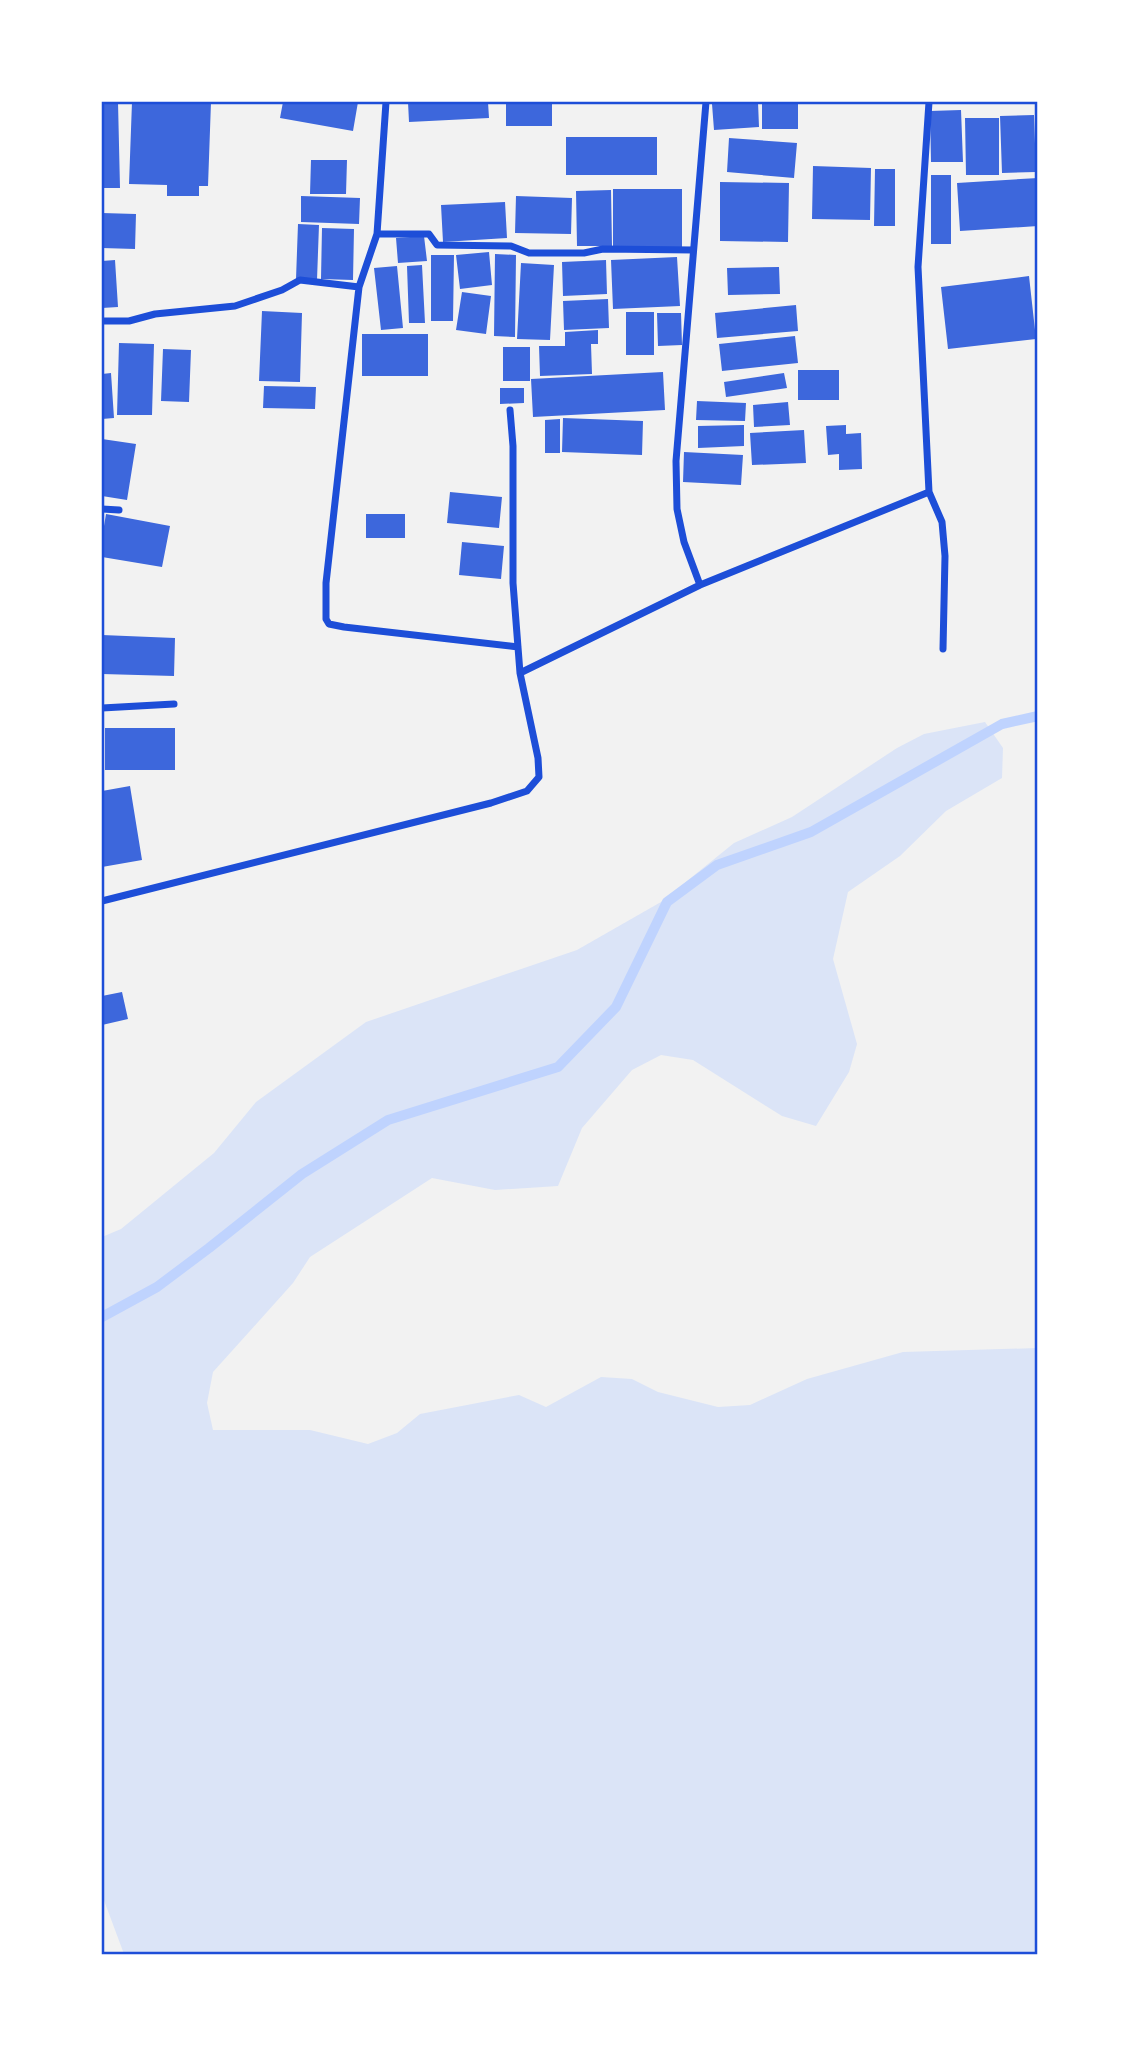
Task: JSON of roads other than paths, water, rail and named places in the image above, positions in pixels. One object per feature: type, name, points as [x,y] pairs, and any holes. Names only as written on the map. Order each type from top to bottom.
[{"type":"street","points":[[386,102],[376,234],[359,287],[328,569],[326,619],[329,624],[344,627],[518,647]]},
{"type":"street","points":[[700,585],[684,542],[677,509],[676,461],[706,102]]},
{"type":"street","points":[[929,102],[918,267],[929,492],[942,522],[945,556],[943,649]]},
{"type":"street","points":[[376,234],[429,234],[437,245],[511,246],[529,253],[692,250]]},
{"type":"street","points":[[102,321],[129,321],[155,314],[236,306],[282,290],[300,280],[359,287]]},
{"type":"street","points":[[102,901],[491,803],[527,791],[539,777],[538,758],[520,673],[513,583],[513,446],[510,410]]},
{"type":"street","points":[[520,673],[700,585],[929,492]]},
{"type":"street","points":[[102,509],[119,510]]},
{"type":"street","points":[[102,708],[174,704]]},
{"type":"waterway","points":[[102,1317],[157,1287],[302,1174],[388,1120],[558,1067],[616,1007],[667,902],[717,865],[811,832],[1002,724],[1038,716]]}]
